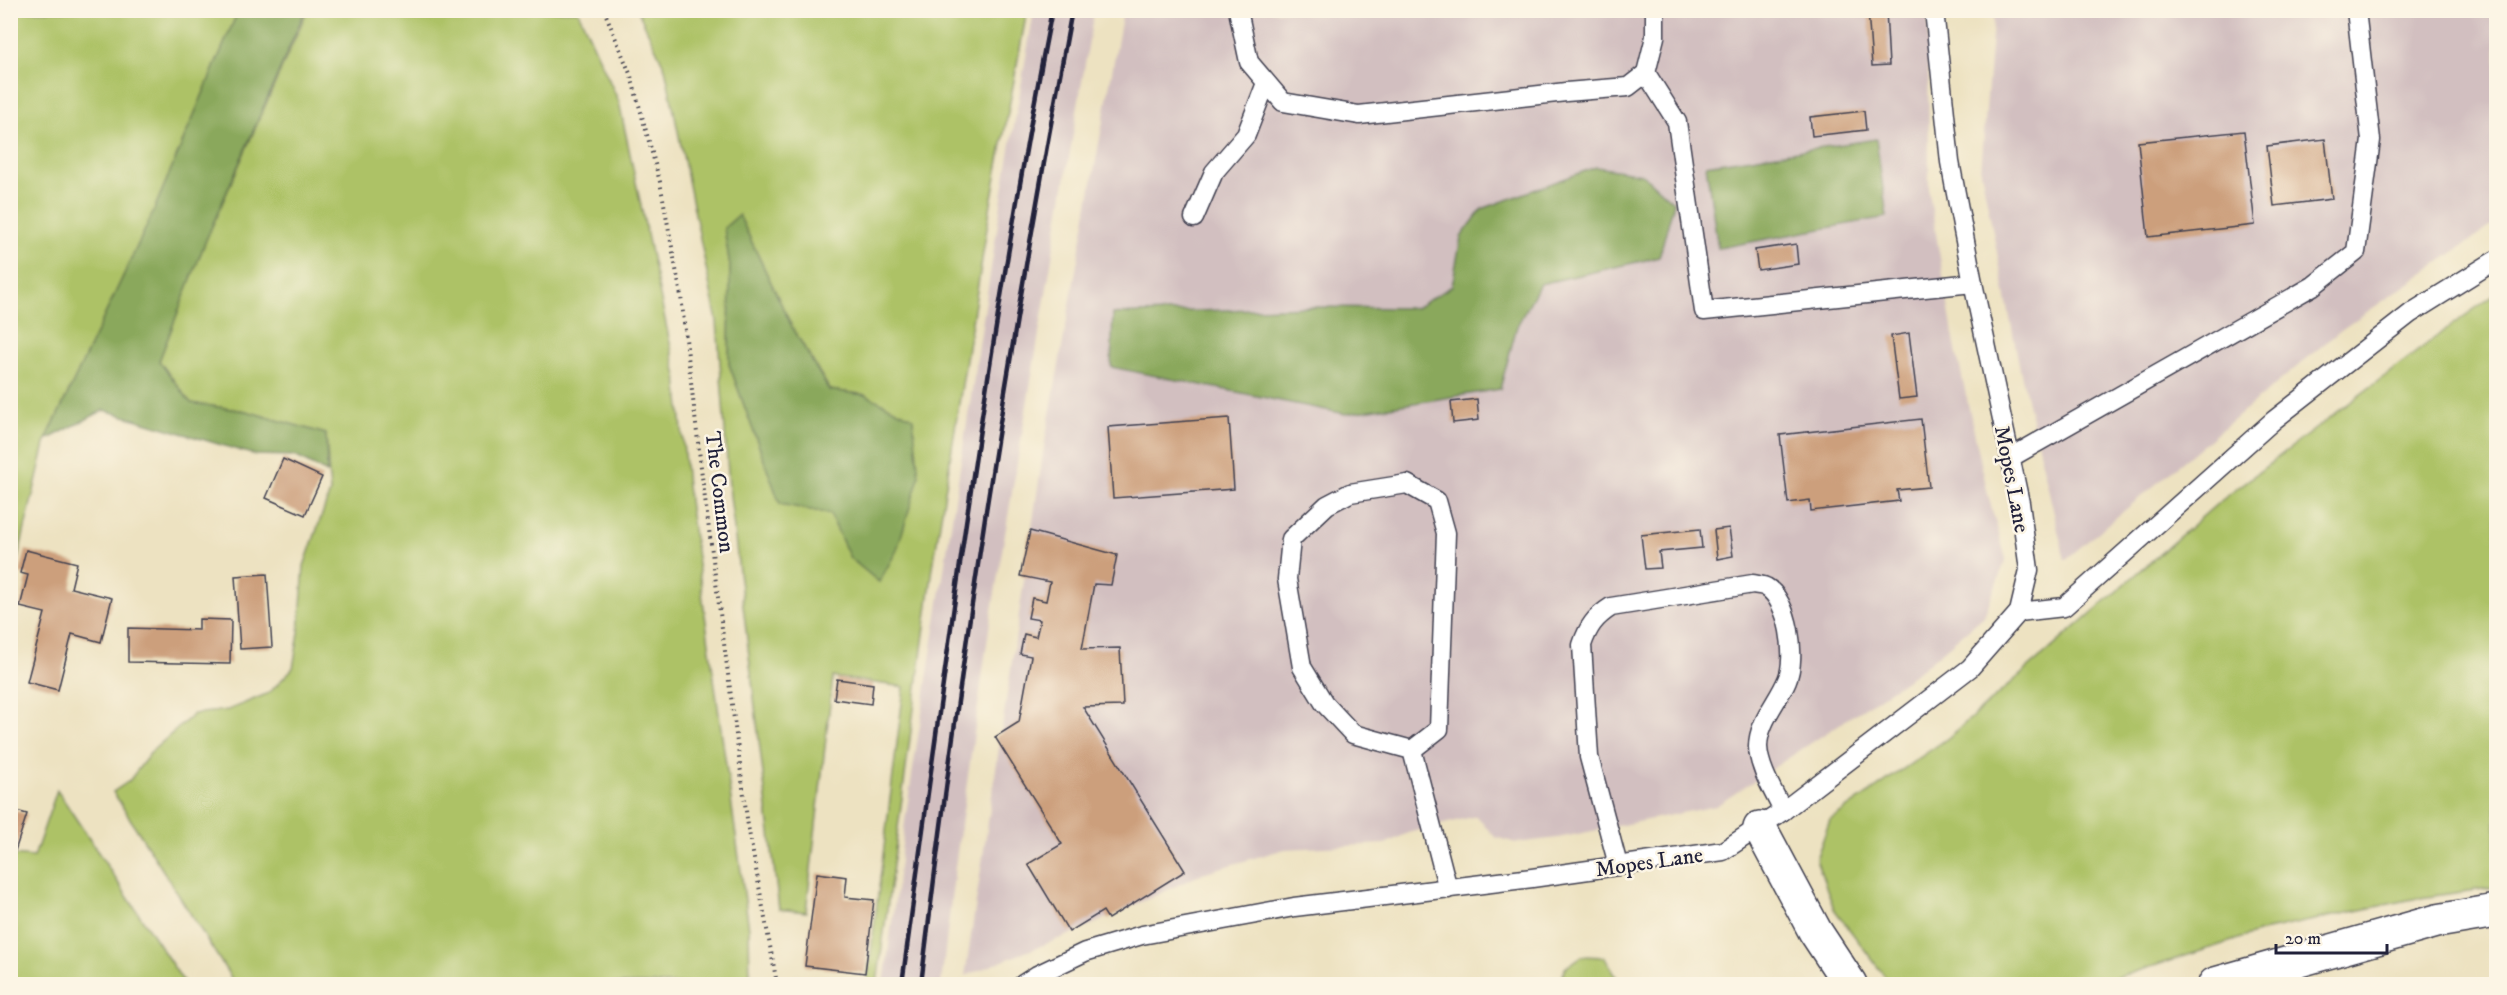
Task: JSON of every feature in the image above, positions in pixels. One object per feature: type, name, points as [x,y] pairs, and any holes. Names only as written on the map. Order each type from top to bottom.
[{"type":"street","points":[[1771,820],[1815,931],[1850,984]]},
{"type":"street","points":[[2215,984],[2437,921],[2496,912]]},
{"type":"lane","points":[[1239,10],[1249,62],[1283,102],[1359,115],[1628,87],[1646,74],[1655,37],[1655,10]]},
{"type":"lane","name":"Mopes Lane","points":[[1023,984],[1085,952],[1142,935],[1294,908],[1723,851],[1771,820],[1970,669],[2019,612],[2029,570],[2020,503],[1973,283],[1950,162],[1934,10]]},
{"type":"lane","points":[[2010,458],[2313,286],[2356,252],[2371,140],[2356,10]]},
{"type":"lane","points":[[1646,74],[1677,122],[1704,311],[1973,283]]},
{"type":"lane","points":[[1194,218],[1214,172],[1246,135],[1266,83]]},
{"type":"lane","points":[[2019,612],[2064,607],[2274,420],[2411,313],[2496,260]]},
{"type":"lane","points":[[1407,484],[1437,501],[1446,533],[1439,729],[1412,750],[1353,734],[1324,703],[1302,667],[1287,579],[1291,539],[1327,505],[1350,493],[1407,484]]},
{"type":"lane","points":[[1618,865],[1589,757],[1581,645],[1587,628],[1611,607],[1753,584],[1765,586],[1776,595],[1788,624],[1791,662],[1788,679],[1770,709],[1758,746],[1771,820]]},
{"type":"lane","points":[[1412,750],[1448,889]]},
{"type":"path","name":"The Common","points":[[604,10],[631,76],[660,182],[681,296],[702,476],[747,814],[777,984]]},
{"type":"shaded area","points":[[1034,11],[1094,11],[990,622],[955,867],[941,984],[884,984],[906,814],[1005,178]]},
{"type":"shaded area","points":[[1123,11],[1928,11],[1929,193],[1955,345],[1989,499],[2006,559],[1984,616],[1918,672],[1716,806],[1558,838],[1516,843],[1495,837],[1476,816],[1408,833],[1385,844],[1285,849],[1206,872],[1081,930],[965,976],[1044,447]]},
{"type":"shaded area","points":[[1994,11],[2496,11],[2496,223],[2341,330],[2065,560],[2020,369],[1981,171]]},
{"type":"green space","points":[[11,11],[238,11],[151,217],[46,440],[11,587]]},
{"type":"green space","points":[[238,11],[305,11],[206,240],[159,361],[191,403],[246,411],[326,434],[327,473],[295,456],[255,455],[104,410],[46,440],[151,217]]},
{"type":"green space","points":[[307,11],[578,11],[619,102],[677,376],[687,486],[749,929],[750,984],[235,984],[113,792],[129,781],[152,751],[194,714],[228,710],[269,693],[293,668],[299,633],[304,566],[330,492],[326,434],[246,411],[191,403],[159,361],[206,240]]},
{"type":"green space","points":[[638,11],[1027,11],[991,203],[933,567],[877,984],[867,983],[904,687],[833,677],[806,912],[779,909],[729,487],[717,321],[665,68]],"holes":[[[739,215],[792,327],[830,390],[866,395],[850,558],[830,514],[780,503],[729,364],[730,266],[724,228]]]},
{"type":"green space","points":[[1876,139],[1887,217],[1718,248],[1706,165]]},
{"type":"green space","points":[[1596,167],[1642,174],[1674,203],[1659,257],[1540,284],[1517,326],[1500,389],[1346,414],[1111,367],[1113,314],[1310,307],[1416,308],[1452,286],[1461,237],[1482,209]]},
{"type":"green space","points":[[739,215],[792,327],[829,390],[866,395],[913,418],[919,477],[897,550],[879,582],[850,558],[830,514],[780,504],[729,364],[730,266],[724,228]]},
{"type":"green space","points":[[2496,294],[2496,887],[2413,899],[2267,930],[2097,984],[1899,984],[1886,978],[1834,909],[1816,859],[1830,820],[1948,738],[2218,503],[2453,324]]},
{"type":"green space","points":[[57,790],[185,984],[11,984],[11,855],[34,857]]},
{"type":"green space","points":[[1582,956],[1605,957],[1620,984],[1560,984],[1565,968]]},
{"type":"building","points":[[1868,10],[1886,10],[1889,65],[1872,66]]},
{"type":"building","points":[[1864,111],[1866,130],[1812,136],[1810,117]]},
{"type":"building","points":[[2244,131],[2255,225],[2148,237],[2138,142]]},
{"type":"building","points":[[2325,139],[2332,199],[2274,206],[2267,146]]},
{"type":"building","points":[[1796,244],[1798,264],[1758,270],[1755,250]]},
{"type":"building","points":[[1909,333],[1917,397],[1899,399],[1891,336]]},
{"type":"building","points":[[1477,399],[1479,420],[1453,423],[1451,402]]},
{"type":"building","points":[[1229,418],[1234,489],[1113,498],[1108,427]]},
{"type":"building","points":[[1921,419],[1929,487],[1897,490],[1899,501],[1811,511],[1810,500],[1788,503],[1780,435]]},
{"type":"building","points":[[283,459],[322,477],[305,515],[266,498]]},
{"type":"building","points":[[1729,528],[1733,556],[1717,559],[1714,530]]},
{"type":"building","points":[[1700,529],[1702,548],[1659,552],[1661,568],[1645,569],[1641,535]]},
{"type":"building","points":[[1030,531],[1117,555],[1111,585],[1094,584],[1082,649],[1120,648],[1123,706],[1083,707],[1185,871],[1108,919],[1103,911],[1069,932],[1028,864],[1062,844],[995,737],[1019,722],[1031,656],[1020,654],[1024,634],[1036,637],[1040,620],[1028,618],[1032,598],[1046,601],[1050,582],[1020,576]]},
{"type":"building","points":[[26,550],[77,563],[71,588],[112,598],[101,642],[72,634],[58,690],[27,682],[45,613],[20,607],[28,575],[20,573]]},
{"type":"building","points":[[267,574],[272,647],[240,649],[235,576]]},
{"type":"building","points":[[199,619],[231,620],[230,664],[128,662],[128,628],[199,630]]},
{"type":"building","points":[[837,679],[873,684],[871,704],[834,699]]},
{"type":"building","points":[[10,809],[27,814],[15,851],[10,850]]},
{"type":"building","points":[[817,873],[847,877],[845,897],[874,900],[865,973],[805,966]]},
{"type":"railway","points":[[902,984],[988,374],[1052,10]]},
{"type":"railway","points":[[921,984],[952,740],[988,496],[1028,253],[1072,10]]}]
